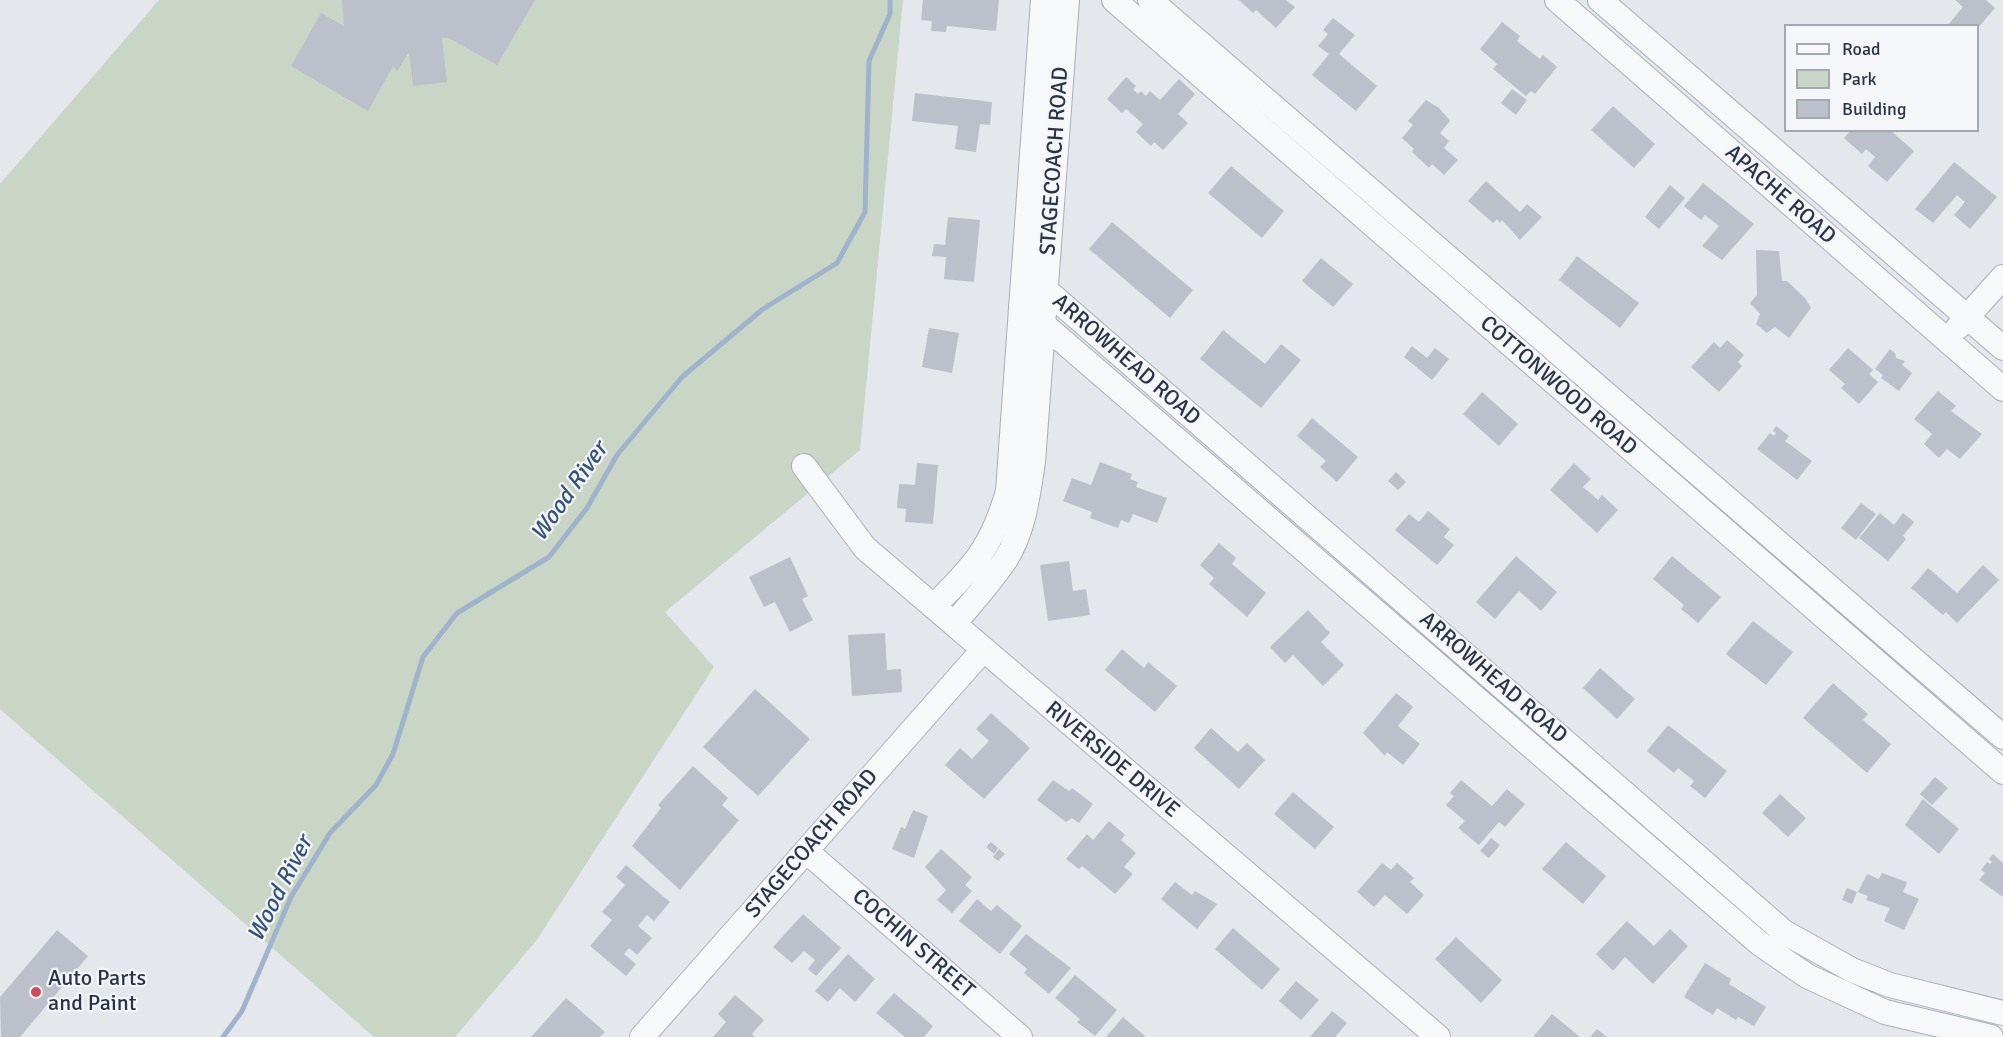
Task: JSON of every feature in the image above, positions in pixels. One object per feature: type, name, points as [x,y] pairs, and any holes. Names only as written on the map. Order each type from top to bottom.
[{"type":"street","name":"STAGECOACH ROAD","points":[[934,606],[964,575],[988,545],[1008,491],[1043,0]]},
{"type":"street","name":"STAGECOACH ROAD","points":[[954,624],[1006,558],[1020,529],[1033,462],[1067,0]]},
{"type":"street","name":"COTTONWOOD ROAD","points":[[1114,0],[2003,772]]},
{"type":"street","name":"COTTONWOOD ROAD","points":[[1150,0],[2003,737]]},
{"type":"street","name":"APACHE ROAD","points":[[1557,0],[2003,389]]},
{"type":"street","name":"APACHE ROAD","points":[[1600,0],[2003,348]]},
{"type":"street","name":"ARROWHEAD ROAD","points":[[1024,270],[1784,932],[1852,970],[1890,985],[2003,1013]]},
{"type":"street","points":[[1947,340],[2003,277]]},
{"type":"street","name":"ARROWHEAD ROAD","points":[[1021,305],[1759,943],[1807,976],[1885,1012],[1991,1037]]},
{"type":"street","name":"RIVERSIDE DRIVE","points":[[804,466],[865,548],[1438,1037]]},
{"type":"street","name":"STAGECOACH ROAD","points":[[642,1037],[983,650]]},
{"type":"street","name":"COCHIN STREET","points":[[806,851],[1020,1037]]},
{"type":"green space","points":[[159,0],[903,0],[860,450],[665,612],[714,667],[536,941],[455,1037],[374,1037],[0,709],[0,184]]},
{"type":"building","points":[[342,0],[535,0],[497,65],[449,38],[442,38],[447,82],[413,86],[409,52],[397,71],[393,66],[368,111],[291,66],[321,13],[344,26]]},
{"type":"building","points":[[923,0],[999,0],[996,31],[947,26],[946,32],[931,31],[932,21],[921,20]]},
{"type":"building","points":[[1239,0],[1286,0],[1295,7],[1276,28],[1256,10],[1253,13]]},
{"type":"building","points":[[1955,0],[1986,0],[1995,8],[1979,27],[1979,24],[1949,24],[1963,7]]},
{"type":"building","points":[[1333,18],[1355,35],[1339,54],[1377,86],[1356,111],[1312,75],[1329,54],[1318,46],[1328,34],[1323,30]]},
{"type":"building","points":[[1502,22],[1520,36],[1517,41],[1540,59],[1543,55],[1557,67],[1535,94],[1531,91],[1526,96],[1493,69],[1497,64],[1480,49]]},
{"type":"building","points":[[1126,77],[1136,86],[1133,89],[1138,94],[1141,91],[1146,96],[1150,91],[1160,100],[1179,79],[1195,94],[1178,114],[1188,123],[1163,150],[1154,142],[1151,146],[1136,132],[1143,124],[1126,109],[1122,113],[1107,99]]},
{"type":"building","points":[[1512,89],[1527,100],[1516,115],[1501,103]]},
{"type":"building","points":[[915,93],[992,102],[990,125],[980,124],[976,152],[955,149],[958,126],[912,121]]},
{"type":"building","points":[[1426,100],[1439,108],[1450,121],[1440,133],[1449,141],[1444,148],[1458,160],[1444,175],[1432,164],[1429,168],[1412,152],[1414,149],[1402,138],[1413,125],[1408,121]]},
{"type":"building","points":[[1613,106],[1655,144],[1634,168],[1591,130]]},
{"type":"building","points":[[1849,132],[1892,132],[1914,151],[1887,182],[1868,166],[1875,157],[1866,149],[1862,154],[1844,138]]},
{"type":"building","points":[[1954,162],[1997,197],[1970,229],[1954,215],[1965,202],[1957,195],[1933,223],[1915,209]]},
{"type":"building","points":[[1231,166],[1284,211],[1262,238],[1208,193]]},
{"type":"building","points":[[1486,181],[1520,212],[1527,204],[1542,217],[1520,240],[1502,220],[1500,223],[1497,219],[1493,223],[1468,201]]},
{"type":"building","points":[[1703,183],[1754,224],[1722,260],[1702,246],[1719,226],[1705,215],[1701,220],[1684,206]]},
{"type":"building","points":[[1670,185],[1685,198],[1659,229],[1645,217]]},
{"type":"building","points":[[948,217],[980,220],[974,282],[944,279],[946,257],[932,256],[934,244],[945,245]]},
{"type":"building","points":[[1112,222],[1193,290],[1170,318],[1089,249]]},
{"type":"building","points":[[1756,250],[1779,251],[1782,281],[1787,281],[1805,298],[1811,308],[1789,338],[1775,327],[1767,333],[1756,324],[1760,314],[1750,303],[1757,295]]},
{"type":"building","points":[[1577,256],[1639,303],[1620,328],[1559,280]]},
{"type":"building","points":[[1321,258],[1353,284],[1333,307],[1302,281]]},
{"type":"building","points":[[929,328],[959,333],[952,373],[922,367]]},
{"type":"building","points":[[1223,330],[1265,364],[1281,344],[1301,360],[1261,408],[1200,359]]},
{"type":"building","points":[[1727,340],[1744,355],[1738,362],[1742,366],[1719,392],[1691,367],[1714,342],[1720,348]]},
{"type":"building","points":[[1412,346],[1427,358],[1435,348],[1449,359],[1432,380],[1404,357]]},
{"type":"building","points":[[1848,348],[1873,370],[1869,374],[1878,382],[1859,404],[1841,388],[1845,384],[1829,370]]},
{"type":"building","points":[[1890,349],[1895,353],[1896,358],[1905,361],[1902,365],[1912,373],[1899,391],[1881,378],[1883,375],[1875,369]]},
{"type":"building","points":[[1938,391],[1956,406],[1951,411],[1982,434],[1960,459],[1947,449],[1939,458],[1924,444],[1932,434],[1914,419]]},
{"type":"building","points":[[1482,392],[1518,424],[1499,446],[1463,414]]},
{"type":"building","points":[[1312,418],[1358,457],[1337,482],[1320,467],[1326,461],[1297,436]]},
{"type":"building","points":[[1776,426],[1789,436],[1785,441],[1812,461],[1797,480],[1757,449],[1770,433],[1774,436],[1776,433],[1773,431]]},
{"type":"building","points":[[1100,462],[1132,474],[1130,479],[1138,482],[1136,487],[1167,498],[1157,523],[1133,514],[1129,523],[1121,520],[1118,528],[1090,518],[1092,512],[1063,501],[1072,478],[1091,485]]},
{"type":"building","points":[[917,463],[938,465],[933,524],[905,522],[906,509],[897,508],[899,484],[915,485]]},
{"type":"building","points":[[1574,463],[1591,479],[1583,487],[1598,500],[1602,495],[1618,510],[1597,533],[1550,490]]},
{"type":"building","points":[[1396,472],[1406,482],[1398,490],[1388,481]]},
{"type":"building","points":[[1861,503],[1876,514],[1856,540],[1841,528]]},
{"type":"building","points":[[1428,511],[1450,529],[1444,537],[1454,545],[1437,565],[1395,530],[1409,514],[1419,522]]},
{"type":"building","points":[[1880,513],[1894,525],[1903,513],[1914,522],[1903,536],[1906,539],[1888,561],[1859,538]]},
{"type":"building","points":[[1219,543],[1236,558],[1232,564],[1266,593],[1247,617],[1209,584],[1214,578],[1200,565]]},
{"type":"building","points":[[1516,556],[1557,592],[1541,611],[1519,591],[1495,619],[1476,602]]},
{"type":"building","points":[[1672,556],[1721,597],[1698,623],[1681,609],[1684,605],[1653,579]]},
{"type":"building","points":[[790,557],[808,596],[802,599],[813,620],[790,632],[775,602],[764,607],[749,577]]},
{"type":"building","points":[[1069,561],[1073,591],[1086,589],[1090,615],[1048,621],[1040,565]]},
{"type":"building","points":[[1983,565],[1999,580],[1957,623],[1946,612],[1943,615],[1911,588],[1928,568],[1957,593]]},
{"type":"building","points":[[1308,610],[1330,633],[1321,642],[1344,665],[1323,686],[1293,655],[1285,663],[1270,647]]},
{"type":"building","points":[[1753,621],[1793,652],[1766,685],[1726,654]]},
{"type":"building","points":[[885,633],[887,670],[901,669],[902,692],[852,696],[848,635]]},
{"type":"building","points":[[1122,649],[1144,668],[1148,662],[1177,686],[1155,712],[1105,670]]},
{"type":"building","points":[[1600,668],[1635,699],[1617,719],[1583,688]]},
{"type":"building","points":[[1833,683],[1868,714],[1863,720],[1891,744],[1867,773],[1803,718]]},
{"type":"building","points":[[755,689],[810,739],[758,796],[703,747]]},
{"type":"building","points":[[1396,693],[1413,707],[1398,726],[1420,744],[1403,765],[1387,752],[1385,756],[1363,733]]},
{"type":"building","points":[[991,713],[1030,748],[984,799],[945,765],[960,748],[972,759],[989,741],[976,729]]},
{"type":"building","points":[[1668,725],[1727,771],[1705,798],[1690,786],[1694,781],[1678,768],[1674,773],[1647,751]]},
{"type":"building","points":[[1211,728],[1238,752],[1247,743],[1265,760],[1239,789],[1194,748]]},
{"type":"building","points":[[693,766],[728,798],[722,805],[739,820],[680,890],[632,846],[661,808],[658,805]]},
{"type":"building","points":[[1935,777],[1948,788],[1932,805],[1920,794]]},
{"type":"building","points":[[1053,780],[1069,791],[1072,788],[1093,804],[1079,823],[1072,818],[1066,822],[1037,800]]},
{"type":"building","points":[[1461,780],[1492,806],[1507,789],[1525,804],[1505,827],[1499,822],[1479,845],[1458,828],[1465,821],[1446,805],[1454,796],[1450,793]]},
{"type":"building","points":[[1293,792],[1334,827],[1315,849],[1274,814]]},
{"type":"building","points":[[1780,794],[1806,818],[1788,837],[1762,813]]},
{"type":"building","points":[[1923,799],[1959,829],[1939,854],[1905,825]]},
{"type":"building","points":[[913,810],[928,816],[914,858],[892,849],[901,827],[905,829]]},
{"type":"building","points":[[1109,821],[1125,835],[1121,840],[1136,853],[1124,867],[1133,874],[1115,894],[1082,866],[1079,869],[1066,859],[1087,834],[1093,840]]},
{"type":"building","points":[[1491,838],[1500,845],[1489,858],[1480,851]]},
{"type":"building","points":[[991,842],[998,848],[994,854],[986,847]]},
{"type":"building","points":[[1566,842],[1606,876],[1583,904],[1542,869]]},
{"type":"building","points":[[941,849],[972,877],[965,885],[972,891],[952,913],[937,900],[946,890],[925,867]]},
{"type":"building","points":[[999,849],[1005,854],[998,861],[993,857]]},
{"type":"building","points":[[1993,854],[2003,863],[2003,897],[1979,880],[1985,873],[1981,870],[1987,862],[1990,864],[1992,862],[1989,859]]},
{"type":"building","points":[[1382,863],[1391,870],[1397,863],[1414,878],[1410,882],[1424,895],[1407,914],[1385,895],[1374,907],[1357,892]]},
{"type":"building","points":[[626,865],[670,902],[654,921],[647,915],[638,926],[652,938],[637,955],[629,948],[624,954],[636,964],[626,976],[590,946],[612,920],[602,912],[625,885],[616,877]]},
{"type":"building","points":[[1882,873],[1907,882],[1903,892],[1919,899],[1904,930],[1884,921],[1890,908],[1866,900],[1868,896],[1858,892],[1867,874],[1879,879]]},
{"type":"building","points":[[1175,882],[1192,895],[1195,891],[1217,904],[1197,929],[1161,899]]},
{"type":"building","points":[[1847,888],[1857,892],[1852,904],[1842,900]]},
{"type":"building","points":[[977,899],[991,911],[997,905],[1022,926],[1000,954],[959,921]]},
{"type":"building","points":[[803,914],[841,948],[816,976],[808,969],[815,960],[804,951],[792,963],[773,947]]},
{"type":"building","points":[[1627,921],[1654,946],[1670,929],[1688,946],[1653,984],[1625,957],[1613,971],[1596,954]]},
{"type":"building","points":[[1233,928],[1280,969],[1262,990],[1215,949]]},
{"type":"building","points":[[57,930],[88,956],[20,1037],[1,1037],[0,997]]},
{"type":"building","points":[[1026,934],[1071,968],[1049,994],[1024,973],[1027,969],[1009,954]]},
{"type":"building","points":[[1456,937],[1502,980],[1481,1003],[1435,959]]},
{"type":"building","points":[[848,954],[875,979],[855,1002],[840,988],[828,1002],[815,991]]},
{"type":"building","points":[[1705,963],[1731,979],[1729,984],[1766,1007],[1754,1026],[1738,1017],[1736,1020],[1717,1008],[1713,1015],[1684,997]]},
{"type":"building","points":[[1075,975],[1117,1010],[1095,1036],[1077,1022],[1080,1019],[1055,998]]},
{"type":"building","points":[[1296,981],[1319,1000],[1301,1020],[1279,1001]]},
{"type":"building","points":[[894,993],[933,1026],[924,1037],[905,1037],[876,1013]]},
{"type":"building","points":[[735,995],[764,1020],[752,1034],[755,1037],[713,1037],[726,1022],[718,1014]]},
{"type":"building","points":[[566,998],[605,1032],[600,1037],[531,1037]]},
{"type":"building","points":[[1332,1011],[1347,1023],[1335,1037],[1310,1037]]},
{"type":"building","points":[[1552,1014],[1580,1037],[1533,1037]]},
{"type":"building","points":[[1123,1017],[1146,1037],[1106,1037]]},
{"type":"building","points":[[1597,1029],[1607,1037],[1590,1037]]},
{"type":"waterway","name":"Wood River","points":[[223,1037],[242,1011],[291,897],[330,833],[376,785],[393,754],[423,657],[457,613],[549,557],[587,508],[617,455],[682,377],[763,309],[837,263],[865,212],[869,61],[890,14],[890,0]]},
{"type":"place","name":"Auto Parts and Paint","points":[[36,992]]}]
